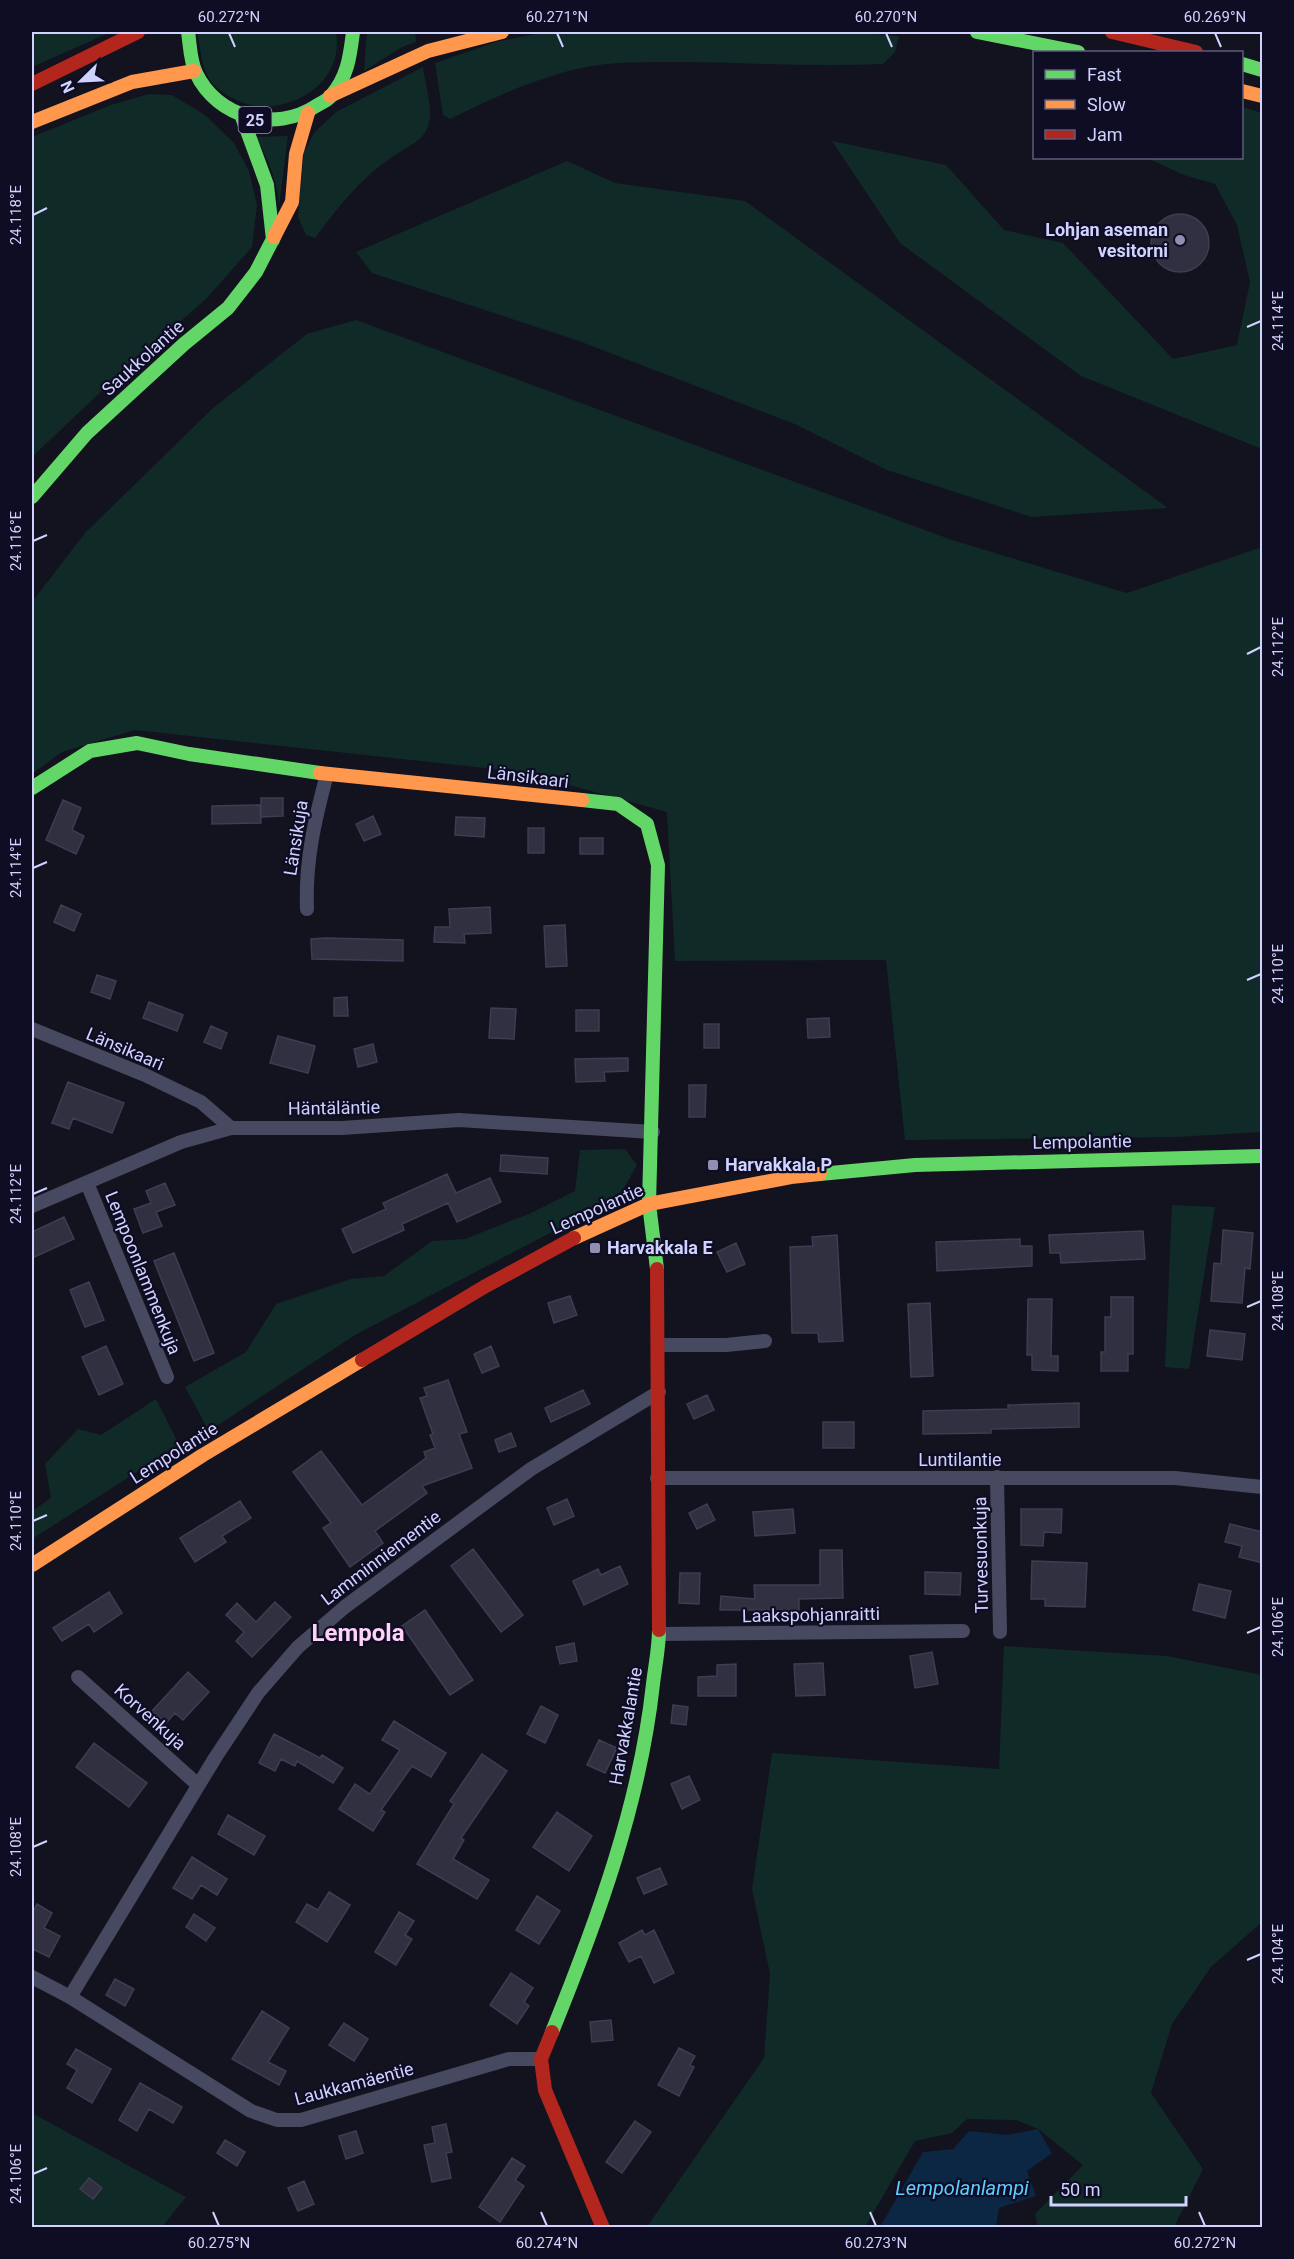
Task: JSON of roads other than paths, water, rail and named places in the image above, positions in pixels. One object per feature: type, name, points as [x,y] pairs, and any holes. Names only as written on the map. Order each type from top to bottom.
[{"type":"main road","points":[[32,84],[138,32]]},
{"type":"main road","name":"25","points":[[188,32],[190,58],[194,71],[209,94],[219,104],[242,117],[269,122],[296,118],[308,113],[330,96],[339,86],[350,61],[352,32]]},
{"type":"main road","name":"25","points":[[330,96],[351,90],[405,60],[457,42],[502,32]]},
{"type":"main road","points":[[977,32],[1073,51]]},
{"type":"main road","points":[[1112,32],[1192,51]]},
{"type":"main road","points":[[1243,64],[1263,70]]},
{"type":"main road","points":[[32,122],[132,82],[194,71]]},
{"type":"main road","points":[[1243,91],[1263,96]]},
{"type":"main road","name":"Saukkolantie","points":[[32,497],[87,433],[184,344],[228,308],[256,272],[274,242],[292,202],[296,154],[308,113]]},
{"type":"main road","points":[[242,117],[267,185],[274,242]]},
{"type":"main road","name":"Länsikaari","points":[[32,788],[90,751],[137,743],[189,754],[327,774],[618,804],[647,824],[658,866],[650,1204]]},
{"type":"main road","name":"Lempolantie","points":[[32,1565],[203,1455],[484,1287],[566,1242],[650,1204],[791,1177],[915,1165],[1263,1156]]},
{"type":"main road","name":"Harvakkalantie","points":[[603,2228],[545,2090],[542,2059],[570,1986],[628,1816],[649,1722],[659,1634],[658,1275],[650,1204]]},
{"type":"street","name":"Länsikuja","points":[[307,909],[305,874],[309,843],[327,774]]},
{"type":"street","name":"Länsikaari","points":[[32,1029],[145,1075],[201,1102],[231,1128]]},
{"type":"street","name":"Häntäläntie","points":[[32,1206],[181,1142],[231,1128],[342,1128],[459,1120],[653,1132]]},
{"type":"street","name":"Lempoonlammenkuja","points":[[87,1183],[166,1377]]},
{"type":"street","points":[[658,1345],[726,1345],[765,1341]]},
{"type":"street","name":"Lamminniementie","points":[[70,1997],[198,1785],[258,1693],[298,1647],[346,1605],[531,1469],[659,1392]]},
{"type":"street","name":"Luntilantie","points":[[657,1478],[1175,1478],[1263,1487]]},
{"type":"street","name":"Turvesuonkuja","points":[[997,1478],[1000,1632]]},
{"type":"street","name":"Laakspohjanraitti","points":[[659,1634],[963,1631]]},
{"type":"street","name":"Korvenkuja","points":[[78,1677],[198,1785]]},
{"type":"street","name":"Laukkamäentie","points":[[32,1977],[70,1997],[251,2111],[277,2120],[301,2120],[509,2059],[542,2059]]},
{"type":"water","name":"Lempolanlampi","points":[[1038,2129],[1052,2153],[1027,2171],[1036,2196],[999,2208],[996,2227],[880,2227],[923,2152],[953,2149],[969,2131],[1007,2135]]},
{"type":"place","name":"Lohjan aseman vesitorni","points":[[1180,240]]},
{"type":"place","name":"Harvakkala P","points":[[713,1165]]},
{"type":"place","name":"Harvakkala E","points":[[595,1248]]},
{"type":"district","name":"Lempola","points":[[358,1633]]}]
